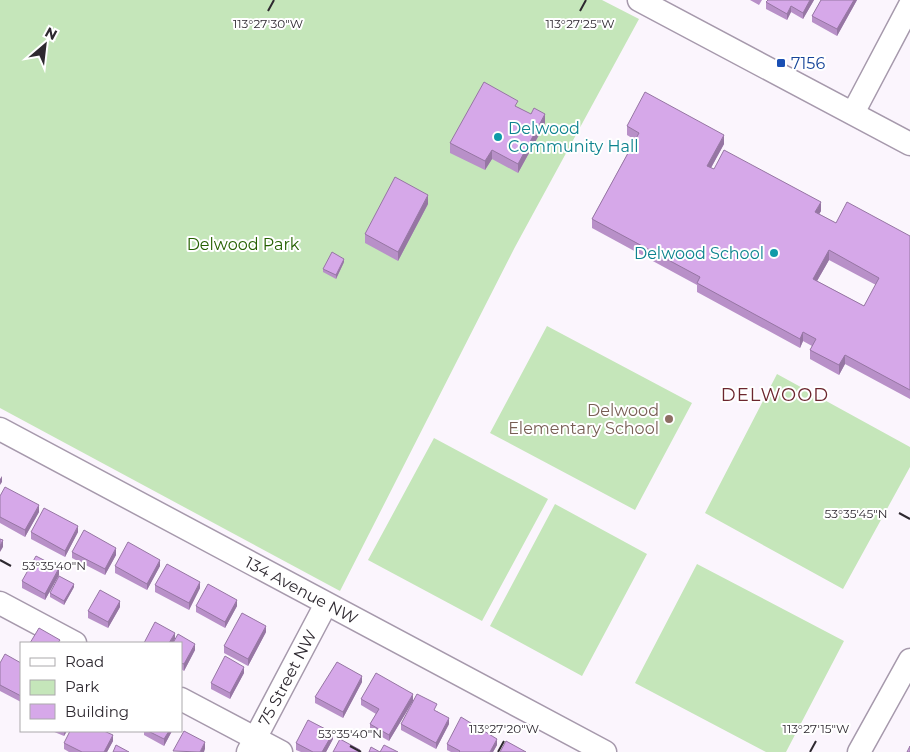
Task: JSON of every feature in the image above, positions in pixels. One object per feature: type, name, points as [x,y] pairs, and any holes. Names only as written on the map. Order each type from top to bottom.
[{"type":"street","points":[[639,0],[910,144]]},
{"type":"street","points":[[853,113],[910,5]]},
{"type":"street","name":"134 Avenue NW","points":[[0,429],[605,752]]},
{"type":"street","points":[[0,604],[73,642]]},
{"type":"street","name":"75 Street NW","points":[[251,745],[326,604]]},
{"type":"street","points":[[859,752],[910,660]]},
{"type":"street","points":[[182,700],[251,745],[281,752]]},
{"type":"green space","name":"Delwood Park","points":[[0,0],[602,0],[639,19],[515,247],[340,591],[0,408]]},
{"type":"green space","points":[[547,326],[692,403],[635,510],[490,433]]},
{"type":"green space","points":[[777,374],[910,447],[910,467],[843,589],[705,513]]},
{"type":"green space","points":[[434,438],[548,499],[482,621],[368,560]]},
{"type":"green space","points":[[555,504],[647,554],[582,676],[490,626]]},
{"type":"green space","points":[[697,564],[844,641],[786,752],[766,752],[635,683]]},
{"type":"building","points":[[768,0],[810,0],[803,13],[791,6],[787,14],[766,2]]},
{"type":"building","points":[[821,0],[854,0],[837,29],[812,16]]},
{"type":"building","name":"Delwood Community Hall","points":[[484,82],[518,101],[515,106],[531,114],[534,108],[545,114],[518,164],[492,150],[485,161],[450,143]]},
{"type":"building","name":"Delwood School","points":[[645,92],[724,135],[707,166],[714,169],[724,150],[821,202],[815,212],[836,223],[847,202],[910,236],[910,390],[845,355],[839,365],[810,350],[816,339],[803,332],[800,339],[697,283],[700,277],[592,219],[639,133],[627,126]],"holes":[[[829,250],[879,278],[864,306],[813,279]]]},
{"type":"building","points":[[395,177],[428,195],[398,252],[365,234]]},
{"type":"building","points":[[332,252],[344,259],[336,275],[323,269]]},
{"type":"building","points":[[5,487],[39,505],[25,530],[0,517],[0,496]]},
{"type":"building","points":[[44,508],[78,526],[65,551],[31,532]]},
{"type":"building","points":[[84,530],[116,548],[105,569],[72,552]]},
{"type":"building","points":[[128,542],[160,560],[147,584],[115,566]]},
{"type":"building","points":[[36,556],[59,568],[45,594],[22,581]]},
{"type":"building","points":[[167,564],[200,582],[189,603],[155,585]]},
{"type":"building","points":[[59,576],[74,584],[64,601],[50,593]]},
{"type":"building","points":[[208,584],[237,600],[225,622],[196,606]]},
{"type":"building","points":[[100,590],[120,601],[108,622],[88,611]]},
{"type":"building","points":[[242,613],[266,626],[248,659],[224,646]]},
{"type":"building","points":[[155,622],[175,633],[170,642],[145,642]]},
{"type":"building","points":[[39,628],[60,640],[59,642],[31,642]]},
{"type":"building","points":[[178,634],[195,644],[184,664],[182,663],[182,642],[174,642]]},
{"type":"building","points":[[5,654],[20,662],[20,695],[0,685],[0,663]]},
{"type":"building","points":[[225,656],[244,667],[230,693],[211,683]]},
{"type":"building","points":[[337,662],[362,676],[343,712],[315,697]]},
{"type":"building","points":[[376,673],[413,694],[389,735],[370,724],[379,709],[361,699]]},
{"type":"building","points":[[417,694],[437,704],[434,710],[449,718],[436,743],[401,724]]},
{"type":"building","points":[[461,717],[497,739],[490,752],[459,752],[447,744]]},
{"type":"building","points":[[308,720],[333,733],[322,752],[313,752],[296,743]]},
{"type":"building","points":[[184,731],[205,742],[200,752],[173,751]]},
{"type":"building","points":[[70,732],[106,732],[113,735],[104,752],[82,752],[64,743]]},
{"type":"building","points":[[150,732],[168,732],[164,739]]},
{"type":"building","points":[[340,739],[360,750],[359,752],[333,752]]},
{"type":"building","points":[[506,741],[526,752],[500,752]]},
{"type":"building","points":[[116,745],[129,752],[113,752]]},
{"type":"building","points":[[384,745],[398,752],[380,752]]},
{"type":"building","points":[[371,747],[380,752],[369,752]]},
{"type":"place","name":"7156","points":[[781,63]]},
{"type":"place","name":"Delwood Community Hall","points":[[498,137]]},
{"type":"place","name":"Delwood School","points":[[774,253]]},
{"type":"place","name":"Delwood Elementary School","points":[[669,419]]},
{"type":"district","name":"DELWOOD","points":[[775,395]]}]
